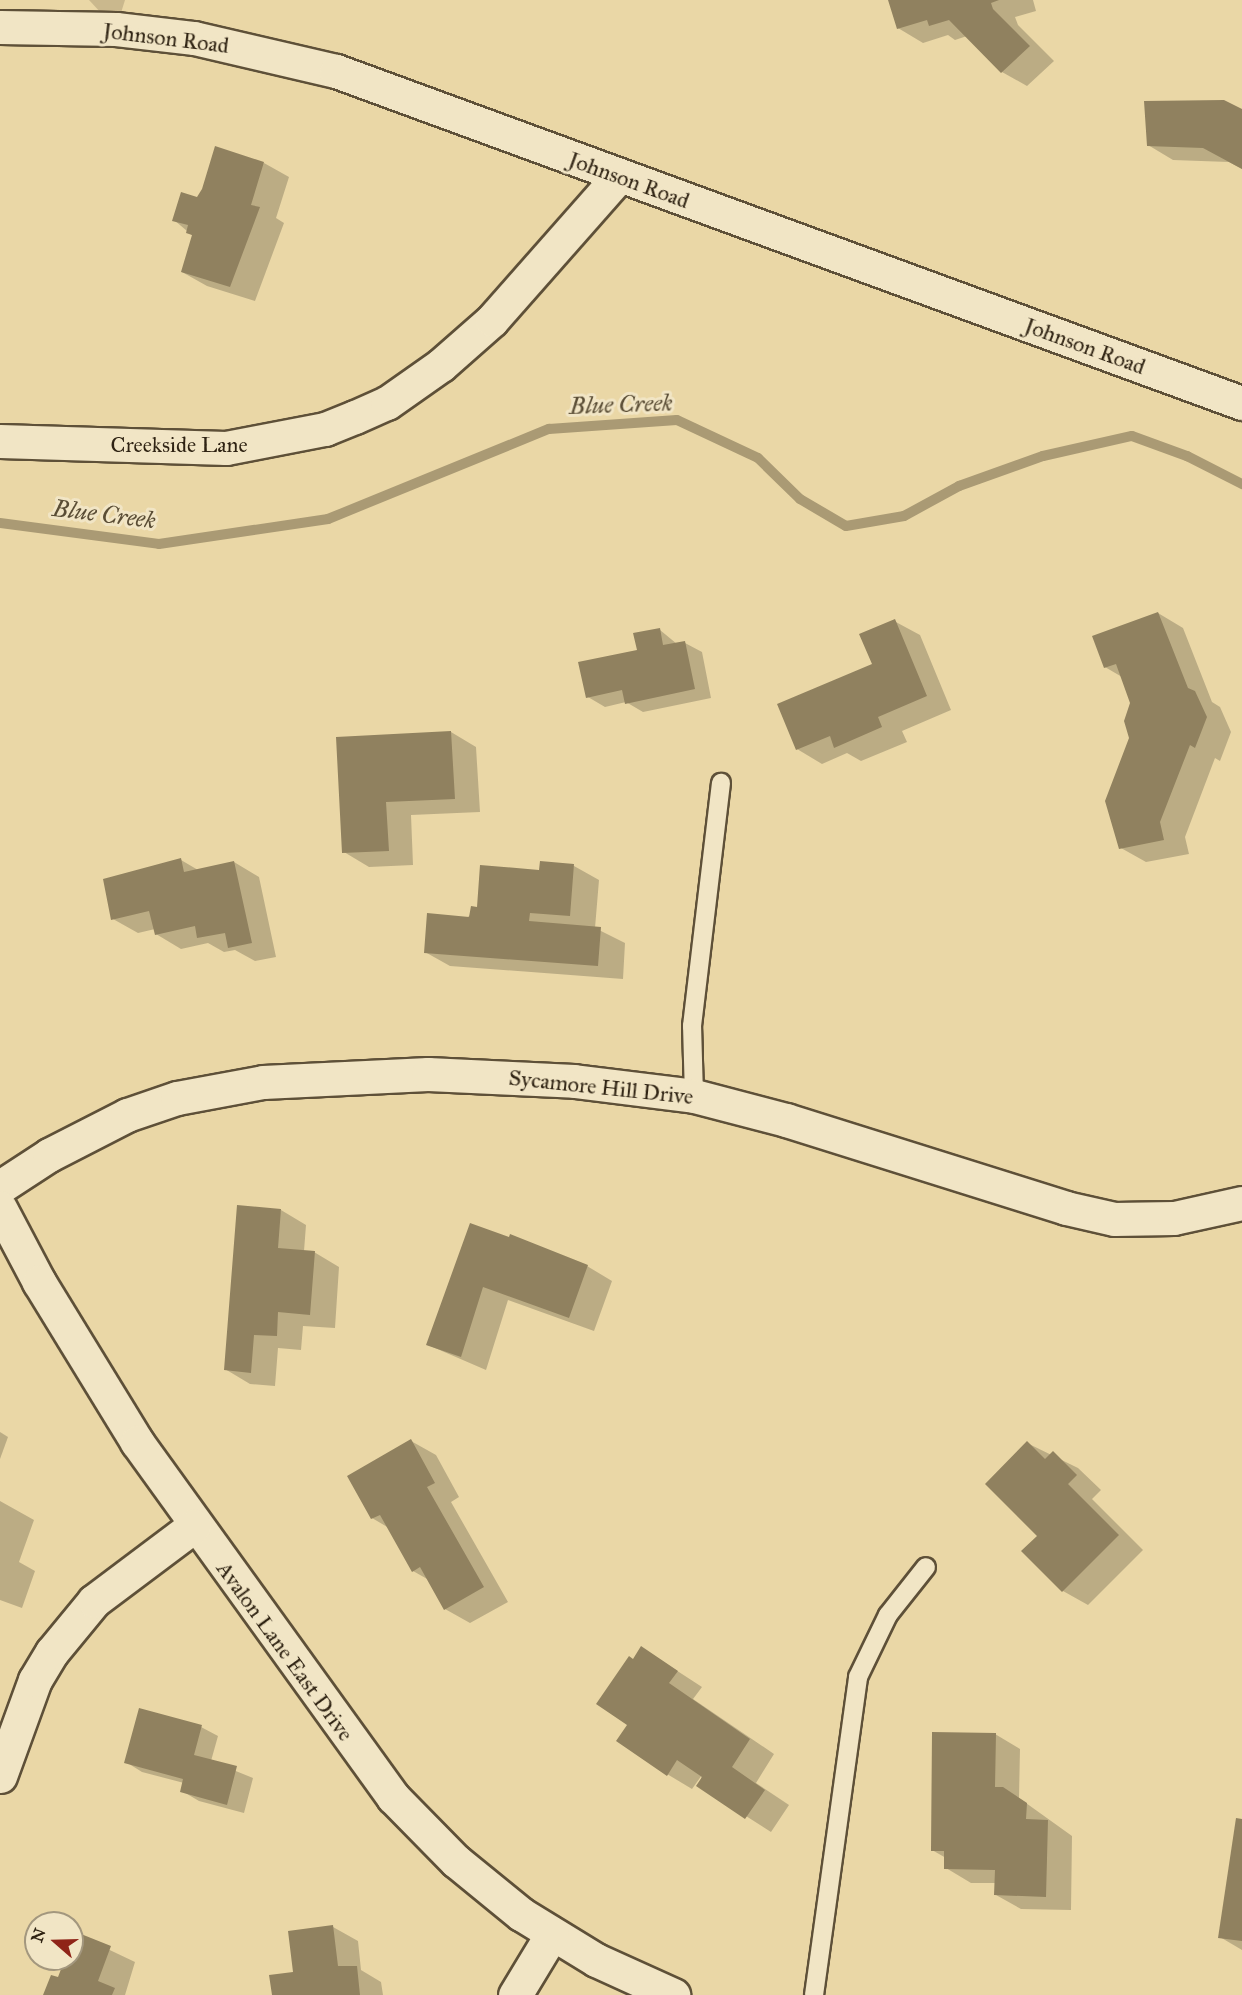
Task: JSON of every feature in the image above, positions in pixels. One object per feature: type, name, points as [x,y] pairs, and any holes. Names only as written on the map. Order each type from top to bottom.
[{"type":"street","name":"Johnson Road","points":[[0,27],[116,29],[194,38],[336,71],[618,177],[1242,403]]},
{"type":"street","name":"Creekside Lane","points":[[0,441],[226,448],[325,429],[356,417],[387,403],[475,336],[618,177]]},
{"type":"street","name":"Sycamore Hill Drive","points":[[0,1187],[50,1155],[127,1115],[177,1098],[245,1084],[329,1076],[476,1075],[574,1080],[694,1096],[801,1125],[1066,1208],[1114,1219],[1174,1218],[1242,1203]]},
{"type":"street","name":"Avalon Lane East Drive","points":[[0,1208],[83,1356],[194,1526],[393,1797],[482,1884],[552,1934],[625,1975],[673,1995]]},
{"type":"street","points":[[0,1776],[35,1680],[52,1652],[94,1601],[194,1526]]},
{"type":"street","points":[[515,1995],[552,1934]]},
{"type":"lane","points":[[694,1096],[692,1026],[721,783]]},
{"type":"lane","points":[[814,1995],[858,1677],[888,1615],[926,1567]]},
{"type":"shaded area","points":[[89,0],[125,0],[116,29]]},
{"type":"building","points":[[888,0],[999,0],[991,3],[993,9],[1030,46],[1001,73],[949,20],[929,26],[927,20],[897,29]]},
{"type":"building","points":[[1224,100],[1242,109],[1242,169],[1203,148],[1147,146],[1144,101]]},
{"type":"building","points":[[215,146],[264,162],[251,205],[260,207],[230,287],[181,272],[192,235],[186,233],[188,225],[172,221],[181,192],[197,197],[202,189]]},
{"type":"building","points":[[1158,612],[1188,688],[1195,691],[1207,717],[1195,748],[1190,745],[1160,822],[1164,840],[1119,849],[1105,801],[1129,738],[1124,721],[1130,703],[1116,664],[1104,668],[1092,636]]},
{"type":"building","points":[[895,619],[927,696],[878,717],[882,727],[834,748],[830,736],[796,750],[777,704],[872,664],[859,634]]},
{"type":"building","points":[[660,628],[663,645],[685,641],[695,689],[625,704],[622,690],[586,698],[578,662],[637,650],[633,633]]},
{"type":"building","points":[[451,731],[455,799],[386,802],[389,851],[342,853],[336,737]]},
{"type":"building","points":[[181,858],[184,872],[234,861],[252,943],[228,948],[225,933],[197,938],[195,926],[155,935],[149,911],[111,920],[103,879]]},
{"type":"building","points":[[540,861],[574,864],[570,916],[530,913],[529,921],[601,927],[598,966],[424,953],[427,913],[469,917],[471,906],[477,907],[480,865],[539,870]]},
{"type":"building","points":[[237,1205],[281,1209],[278,1248],[315,1251],[310,1315],[278,1312],[277,1336],[254,1335],[251,1373],[224,1370]]},
{"type":"building","points":[[470,1223],[509,1237],[510,1234],[588,1265],[569,1318],[483,1287],[461,1357],[426,1345]]},
{"type":"building","points":[[411,1439],[435,1483],[427,1487],[484,1587],[444,1610],[420,1567],[412,1572],[380,1515],[371,1519],[347,1476]]},
{"type":"building","points":[[1027,1441],[1045,1459],[1053,1451],[1077,1475],[1068,1484],[1119,1535],[1062,1592],[1021,1551],[1037,1536],[985,1484]]},
{"type":"building","points":[[641,1646],[678,1671],[669,1683],[750,1739],[732,1767],[765,1790],[745,1819],[696,1786],[702,1777],[677,1760],[667,1776],[616,1741],[627,1725],[596,1704],[629,1656],[633,1659]]},
{"type":"building","points":[[139,1708],[202,1725],[194,1755],[237,1766],[227,1805],[180,1792],[183,1779],[124,1763]]},
{"type":"building","points":[[932,1732],[996,1733],[995,1787],[1003,1787],[1027,1803],[1026,1819],[1048,1820],[1046,1897],[994,1895],[995,1870],[944,1869],[944,1851],[931,1851]]},
{"type":"building","points":[[1236,1818],[1242,1819],[1242,1941],[1218,1938]]},
{"type":"building","points":[[333,1925],[338,1966],[357,1966],[360,1995],[272,1995],[269,1975],[293,1972],[288,1931]]},
{"type":"building","points":[[84,1935],[111,1946],[98,1981],[115,1988],[112,1995],[43,1995],[51,1975],[58,1977],[60,1971],[84,1971]]},
{"type":"waterway","name":"Blue Creek","points":[[0,523],[159,544],[328,519],[549,429],[677,420],[758,458],[800,499],[846,526],[904,516],[959,486],[1043,456],[1132,436],[1187,456],[1242,484]]}]
